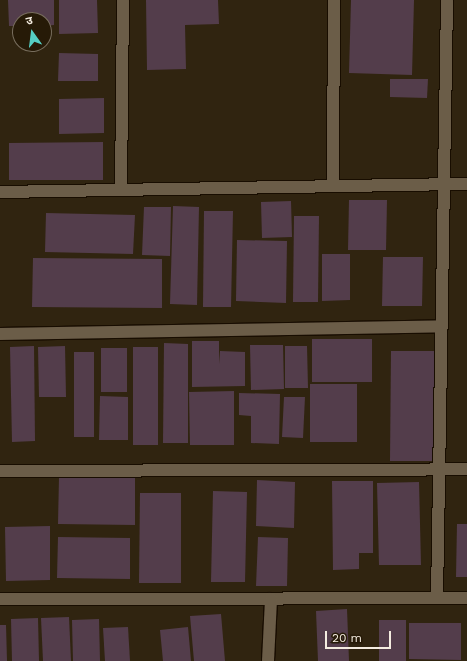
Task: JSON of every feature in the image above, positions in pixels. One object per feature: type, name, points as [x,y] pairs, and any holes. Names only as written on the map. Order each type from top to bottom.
[{"type":"street","points":[[120,190],[123,0]]},
{"type":"street","points":[[333,186],[334,0]]},
{"type":"street","points":[[437,598],[447,0]]},
{"type":"street","points":[[0,192],[467,184]]},
{"type":"street","points":[[0,334],[442,326]]},
{"type":"street","points":[[0,472],[467,469]]},
{"type":"street","points":[[0,599],[467,598]]},
{"type":"street","points":[[268,661],[271,599]]},
{"type":"building","points":[[8,0],[54,0],[54,25],[52,25],[52,12],[12,12],[12,26],[9,26]]},
{"type":"building","points":[[59,0],[97,0],[98,33],[59,34]]},
{"type":"building","points":[[146,0],[218,0],[219,24],[185,25],[186,69],[147,70]]},
{"type":"building","points":[[351,0],[414,0],[412,75],[349,73]]},
{"type":"building","points":[[59,53],[98,54],[98,81],[58,81]]},
{"type":"building","points":[[390,79],[428,79],[427,98],[390,97]]},
{"type":"building","points":[[104,98],[104,133],[59,134],[59,99]]},
{"type":"building","points":[[103,142],[103,180],[9,180],[9,143]]},
{"type":"building","points":[[349,200],[387,200],[386,250],[348,250]]},
{"type":"building","points":[[291,201],[292,237],[262,238],[261,202]]},
{"type":"building","points":[[173,206],[199,207],[197,305],[170,304]]},
{"type":"building","points":[[144,207],[171,207],[170,256],[142,255]]},
{"type":"building","points":[[204,211],[233,211],[231,307],[203,307]]},
{"type":"building","points":[[46,213],[135,215],[133,254],[45,252]]},
{"type":"building","points":[[294,216],[319,216],[318,302],[293,302]]},
{"type":"building","points":[[237,240],[287,241],[286,303],[236,301]]},
{"type":"building","points":[[322,254],[350,254],[350,300],[322,301]]},
{"type":"building","points":[[383,257],[423,257],[422,306],[382,306]]},
{"type":"building","points":[[33,258],[162,259],[162,308],[32,307]]},
{"type":"building","points":[[312,339],[372,339],[372,382],[312,382]]},
{"type":"building","points":[[192,341],[219,341],[219,364],[220,351],[245,352],[245,386],[192,387]]},
{"type":"building","points":[[164,343],[188,344],[188,443],[163,443]]},
{"type":"building","points":[[250,345],[283,345],[284,389],[251,390]]},
{"type":"building","points":[[34,346],[35,441],[12,442],[10,347]]},
{"type":"building","points":[[65,346],[66,397],[39,397],[38,347]]},
{"type":"building","points":[[285,346],[307,346],[308,388],[285,388]]},
{"type":"building","points":[[133,347],[158,347],[158,445],[133,445]]},
{"type":"building","points":[[101,348],[127,348],[127,392],[101,392]]},
{"type":"building","points":[[391,351],[435,351],[434,461],[390,461]]},
{"type":"building","points":[[74,352],[94,352],[94,437],[74,437]]},
{"type":"building","points":[[310,384],[357,384],[357,442],[310,442]]},
{"type":"building","points":[[234,391],[234,445],[190,445],[189,392]]},
{"type":"building","points":[[239,393],[280,394],[279,444],[251,443],[251,416],[239,415]]},
{"type":"building","points":[[100,396],[128,397],[128,440],[99,440]]},
{"type":"building","points":[[284,397],[305,397],[303,438],[282,437]]},
{"type":"building","points":[[59,477],[135,478],[135,525],[58,524]]},
{"type":"building","points":[[257,480],[295,482],[294,528],[256,526]]},
{"type":"building","points":[[332,481],[373,481],[373,553],[359,553],[359,569],[333,570]]},
{"type":"building","points":[[419,482],[421,565],[379,565],[377,483]]},
{"type":"building","points":[[213,491],[247,492],[245,582],[211,582]]},
{"type":"building","points":[[140,493],[181,493],[181,583],[139,583]]},
{"type":"building","points":[[457,524],[467,524],[467,577],[456,577]]},
{"type":"building","points":[[50,526],[50,580],[6,581],[5,527]]},
{"type":"building","points":[[58,537],[130,538],[130,579],[57,578]]},
{"type":"building","points":[[258,537],[288,538],[287,586],[256,586]]},
{"type":"building","points":[[347,609],[349,661],[318,661],[316,611]]},
{"type":"building","points":[[221,614],[225,661],[194,661],[190,616]]},
{"type":"building","points":[[69,617],[71,661],[43,661],[41,618]]},
{"type":"building","points":[[38,618],[39,661],[12,661],[11,619]]},
{"type":"building","points":[[99,619],[100,661],[73,661],[72,620]]},
{"type":"building","points":[[379,620],[406,620],[406,661],[379,661]]},
{"type":"building","points":[[409,623],[461,623],[461,660],[409,659]]},
{"type":"building","points":[[0,625],[6,625],[7,661],[0,661]]},
{"type":"building","points":[[128,627],[130,661],[105,661],[103,628]]},
{"type":"building","points":[[188,627],[191,661],[163,661],[160,630]]}]
